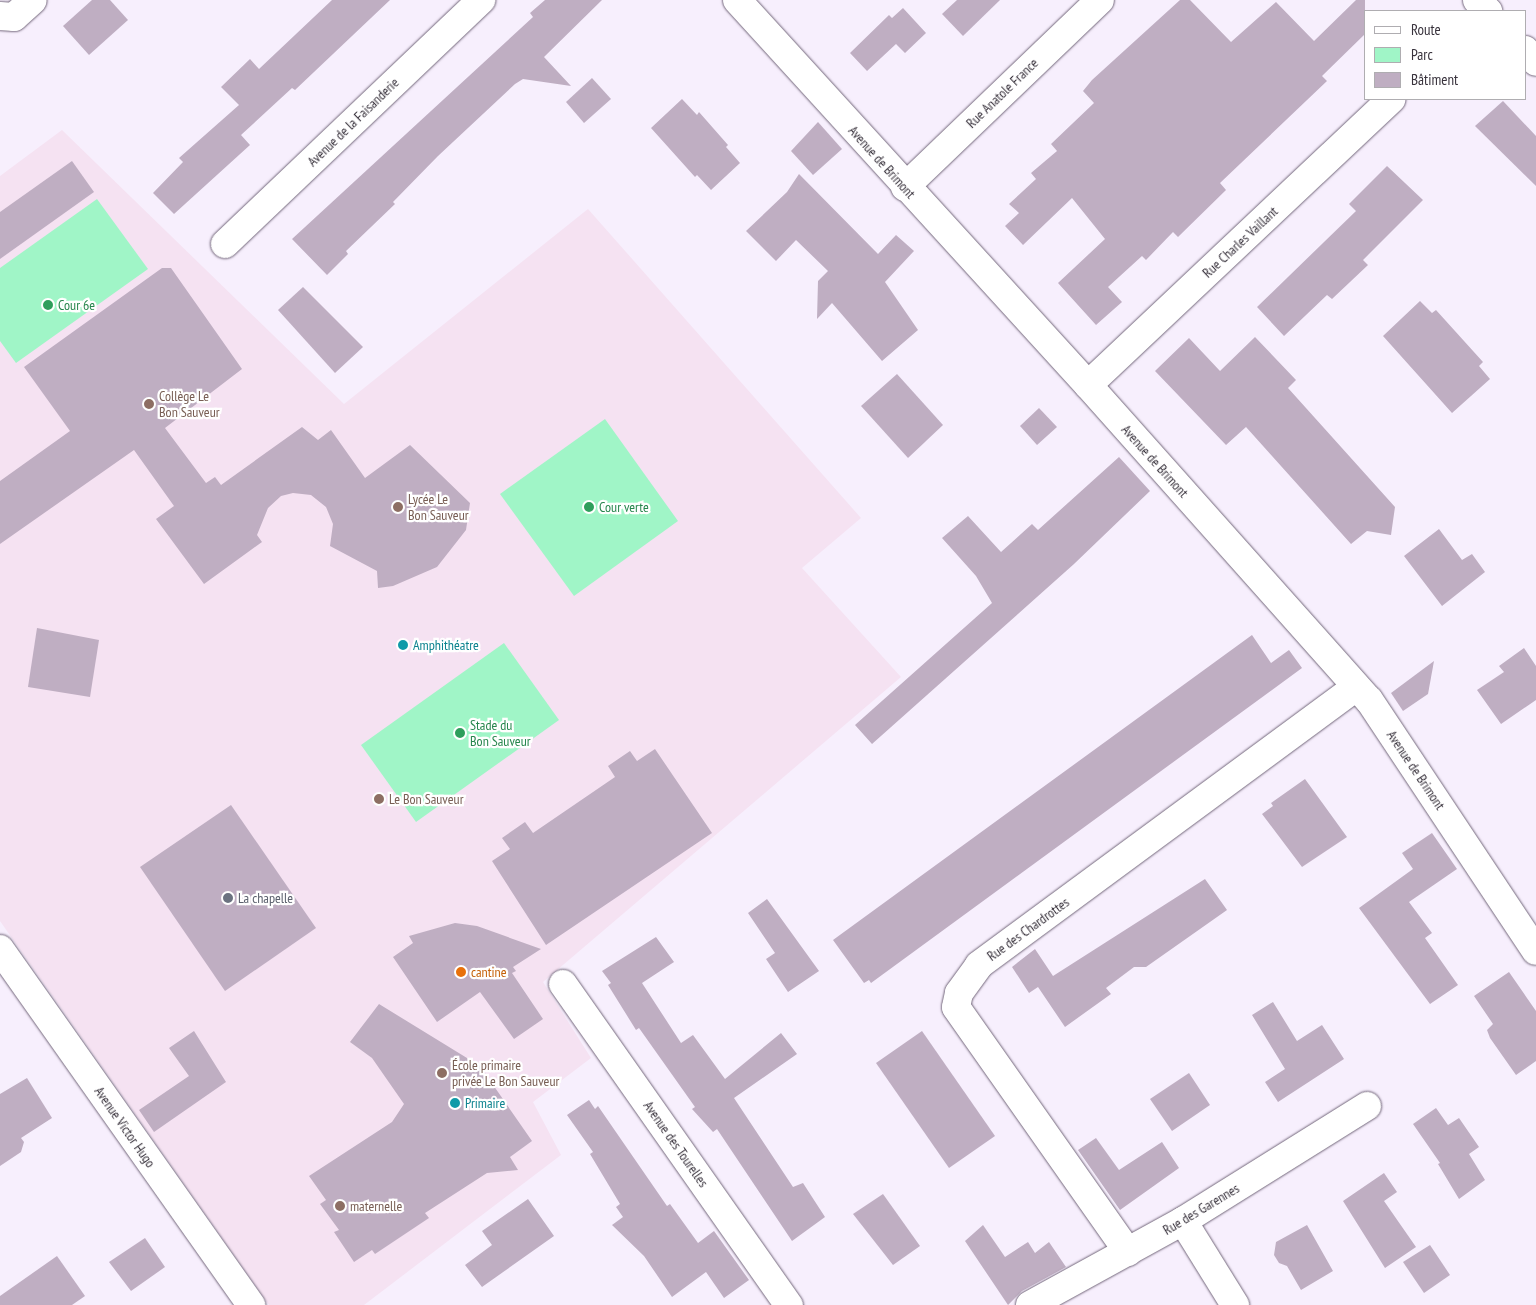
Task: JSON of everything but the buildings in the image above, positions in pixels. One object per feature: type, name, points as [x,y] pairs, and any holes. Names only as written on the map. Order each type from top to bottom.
[{"type":"street","points":[[0,16],[14,17],[33,0]]},
{"type":"street","name":"Avenue de la Faisanderie","points":[[225,244],[481,0]]},
{"type":"street","name":"Avenue de Brimont","points":[[737,0],[905,187],[1088,385],[1369,700],[1536,952]]},
{"type":"street","name":"Rue Anatole France","points":[[905,187],[1100,0]]},
{"type":"street","points":[[1526,51],[1536,62]]},
{"type":"street","name":"Rue Charles Vaillant","points":[[1088,385],[1390,100]]},
{"type":"street","name":"Rue des Chardrottes","points":[[1128,1252],[956,1007],[958,993],[979,965],[1356,687]]},
{"type":"street","name":"Avenue Victor Hugo","points":[[0,949],[251,1305]]},
{"type":"street","name":"Avenue des Tourelles","points":[[563,984],[789,1305]]},
{"type":"street","name":"Rue des Garennes","points":[[1030,1305],[1183,1221],[1367,1106]]},
{"type":"street","points":[[1183,1221],[1235,1305]]},
{"type":"shaded area","name":"Le Bon Sauveur","points":[[62,130],[344,404],[588,209],[861,518],[802,568],[901,677],[543,982],[591,1058],[533,1102],[561,1155],[364,1305],[269,1305],[0,921],[0,176]]},
{"type":"green space","name":"Cour 6e","points":[[97,199],[148,269],[16,363],[0,341],[0,268]]},
{"type":"green space","name":"Cour verte","points":[[605,419],[678,521],[574,596],[500,494]]},
{"type":"green space","name":"Stade du Bon Sauveur","points":[[504,643],[559,720],[416,822],[361,745]]},
{"type":"place","name":"Cour 6e","points":[[48,305]]},
{"type":"place","name":"Collège Le Bon Sauveur","points":[[149,404]]},
{"type":"place","name":"Lycée Le Bon Sauveur","points":[[398,507]]},
{"type":"place","name":"Cour verte","points":[[589,507]]},
{"type":"place","name":"Amphithéatre","points":[[403,645]]},
{"type":"place","name":"Stade du Bon Sauveur","points":[[460,733]]},
{"type":"place","name":"Le Bon Sauveur","points":[[379,799]]},
{"type":"place","name":"La chapelle","points":[[228,898]]},
{"type":"place","name":"cantine","points":[[461,972]]},
{"type":"place","name":"École primaire privée Le Bon Sauveur","points":[[442,1073]]},
{"type":"place","name":"Primaire","points":[[455,1103]]},
{"type":"place","name":"maternelle","points":[[340,1206]]}]
